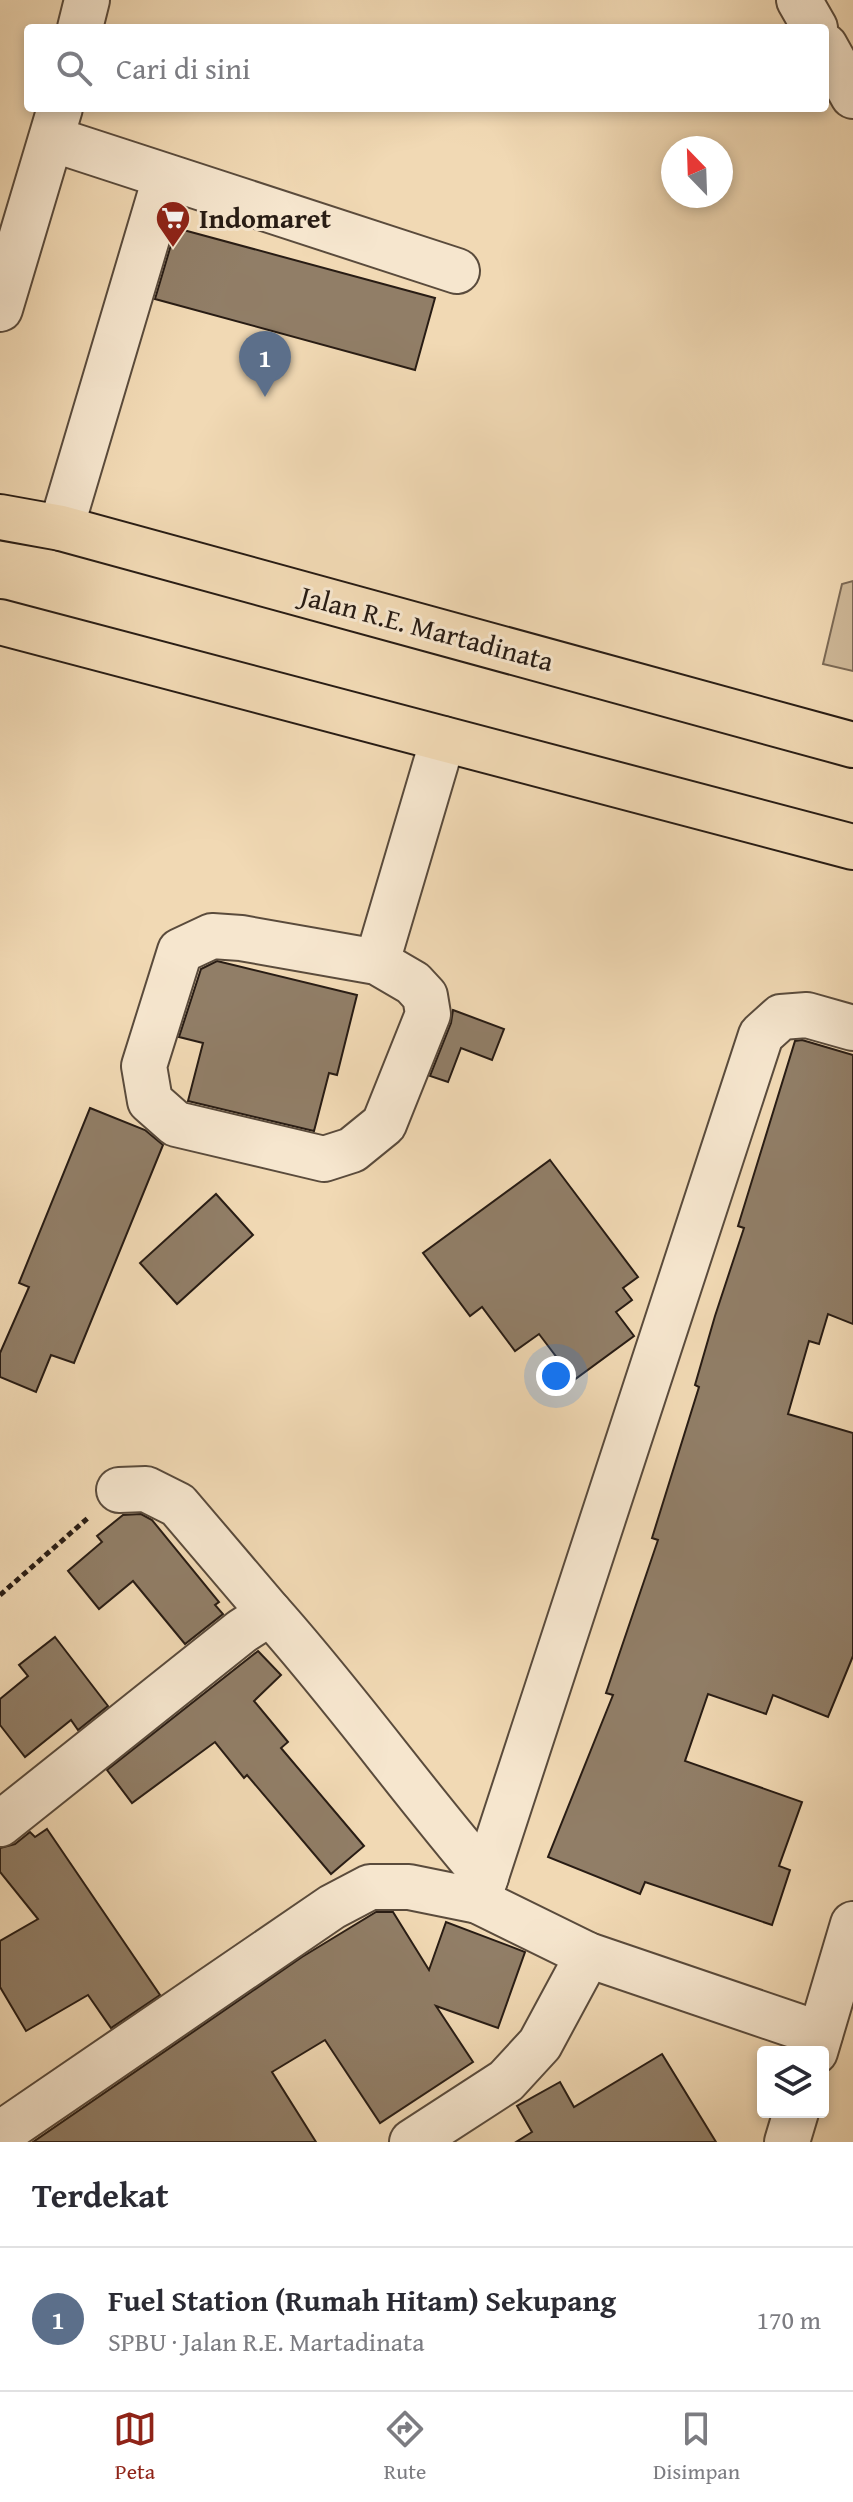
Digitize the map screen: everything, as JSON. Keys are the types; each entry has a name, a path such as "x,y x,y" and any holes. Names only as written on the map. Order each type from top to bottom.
{"highway":[{"name":"Jalan R.E. Martadinata","path":"0,517 61,528 853,745"},
{"path":"0,622 853,847"}],"street":[{"path":"81,24 87,0"},
{"path":"799,0 813,24"},
{"path":"829,53 853,96"},
{"path":"0,309 56,123 165,178 457,271"},
{"path":"61,528 165,178"},
{"path":"377,962 443,739"},
{"path":"212,936 241,938 377,962 413,983 425,996 428,1014 384,1124 352,1150 324,1159 176,1124 150,1101 144,1066 180,951 212,936"},
{"path":"482,1889 761,1035 781,1017 807,1015 853,1028"},
{"path":"119,1490 146,1489 178,1505 318,1667 437,1820 482,1889 588,1955 817,2043 853,1924"},
{"path":"0,1824 242,1631 270,1613"},
{"path":"0,2134 332,1907 370,1887 482,1889"},
{"path":"412,2142 506,2081 540,2044 588,1955"},
{"path":"787,2142 794,2118"}],"path":[{"path":"0,1595 119,1490"}],"shaded area":[{"path":"853,581 853,671 823,664 842,584"}],"building":[{"path":"176,228 435,298 415,370 155,299"},
{"path":"217,961 357,995 337,1075 329,1073 314,1131 188,1101 203,1043 179,1037 201,969"},
{"path":"453,1010 504,1029 492,1060 461,1048 448,1082 430,1076"},
{"path":"802,1040 853,1055 853,1324 828,1314 819,1344 809,1341 788,1414 853,1433 853,1656 828,1717 773,1695 766,1714 708,1694 685,1761 802,1802 779,1866 790,1870 772,1925 645,1882 640,1894 548,1857 613,1695 606,1693 658,1540 652,1538 699,1387 695,1385 715,1316 744,1228 738,1226 795,1041"},
{"path":"90,1108 145,1130 163,1145 74,1363 51,1355 36,1392 0,1377 0,1353 29,1287 19,1283"},
{"path":"550,1160 638,1277 623,1288 632,1300 616,1312 634,1336 574,1380 539,1334 515,1351 482,1307 470,1316 423,1253"},
{"path":"216,1194 253,1235 177,1304 140,1263"},
{"path":"141,1514 152,1520 219,1602 215,1605 223,1614 185,1644 133,1581 99,1609 68,1571 102,1542 97,1536 123,1515"},
{"path":"55,1637 108,1706 78,1730 71,1720 25,1757 0,1725 0,1699 28,1676 19,1665"},
{"path":"258,1651 281,1675 254,1701 288,1742 281,1748 364,1846 331,1874 215,1742 132,1803 107,1770"},
{"path":"47,1829 160,1995 111,2028 88,1995 26,2031 0,1987 0,1941 38,1919 0,1872 0,1848 15,1844 30,1832 35,1837"},
{"path":"376,1912 393,1912 429,1970 446,1922 525,1952 498,2028 436,2006 473,2062 380,2123 325,2040 272,2072 316,2142 33,2142 302,1957"},
{"path":"662,2054 716,2142 516,2142 532,2132 517,2106 560,2082 574,2107"}],"place":[{"name":"Indomaret","path":"173,249"},
{"name":"Fuel Station (Rumah Hitam) Sekupang","path":"265,397"}]}
